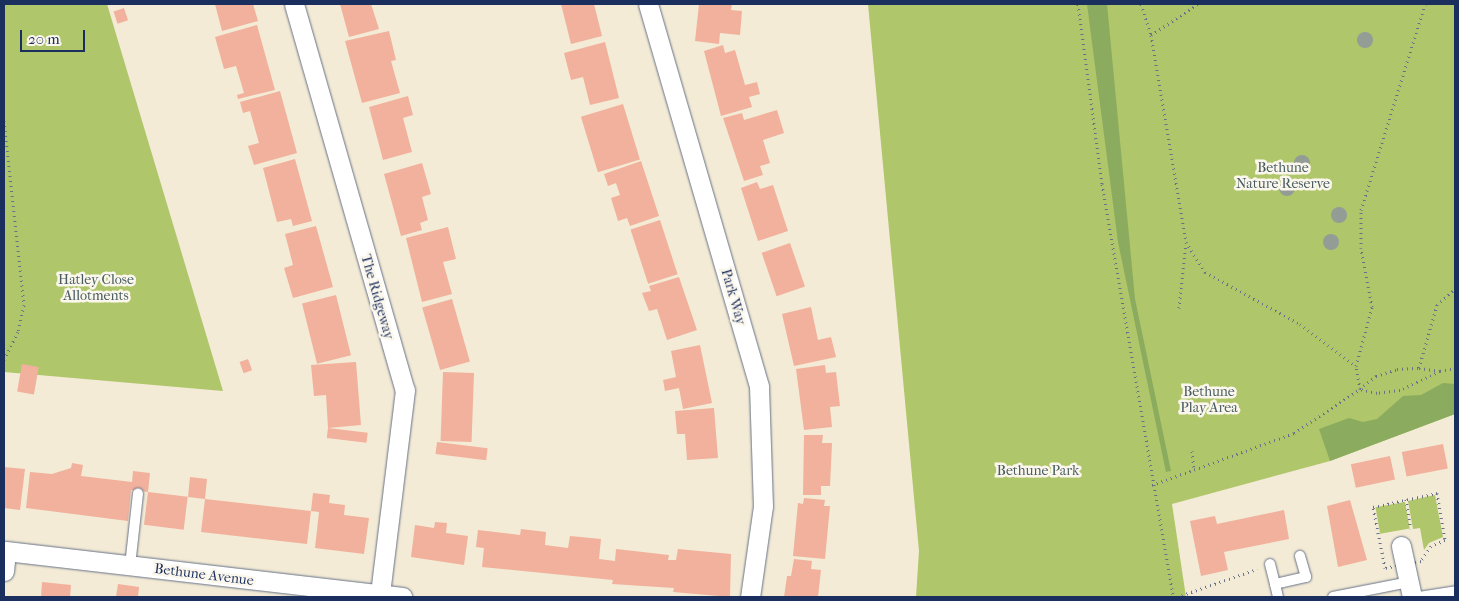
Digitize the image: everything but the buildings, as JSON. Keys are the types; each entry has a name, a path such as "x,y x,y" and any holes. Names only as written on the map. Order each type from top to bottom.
{"street":[{"name":"The Ridgeway","path":"294,4 405,390 380,596"},
{"name":"Park Way","path":"648,4 759,386 764,506 750,597"},
{"path":"1401,546 1410,589"},
{"name":"Bethune Avenue","path":"5,551 380,596 402,597"},
{"path":"4,571 5,551"}],"lane":[{"path":"130,566 138,493"},
{"path":"1275,584 1306,577 1300,556"},
{"path":"1270,564 1278,597"},
{"path":"1333,597 1410,589"},
{"path":"1419,597 1455,591"}],"path":[{"path":"1078,4 1102,184 1152,485 1173,597"},
{"path":"1141,4 1151,35 1186,242 1179,308"},
{"path":"1151,35 1198,4"},
{"path":"1360,389 1356,366 1372,307 1362,248 1361,210 1426,4"},
{"path":"4,121 24,305 18,332 4,360"},
{"path":"1186,242 1205,272 1300,324 1356,366"},
{"path":"1419,368 1437,305 1455,288"},
{"path":"1152,485 1294,433 1360,389 1376,376 1397,369 1419,368 1440,371"},
{"path":"1360,389 1377,393 1400,390 1440,371 1455,368"},
{"path":"1192,451 1194,470"},
{"path":"1401,546 1412,530 1406,500"},
{"path":"1177,597 1270,564"}],"green space":[{"name":"Hatley Close Allotments","path":"4,4 107,4 223,391 4,372"},
{"path":"868,4 1455,4 1455,414 1330,461 1172,504 1186,597 916,597 919,551"},
{"path":"1087,4 1107,4 1135,299 1171,471 1166,472 1118,242"},
{"path":"1443,383 1455,384 1455,414 1330,461 1319,429 1349,418 1363,422 1377,419 1403,396 1421,395"},
{"path":"1435,495 1443,537 1429,543 1424,550 1420,528 1413,529 1408,501"},
{"path":"1405,502 1410,529 1380,534 1375,507"}],"park label":[{"name":"Bethune Nature Reserve","path":"1283,176"},
{"name":"Bethune Play Area","path":"1209,400"},
{"name":"Bethune Park","path":"1038,471"}]}
